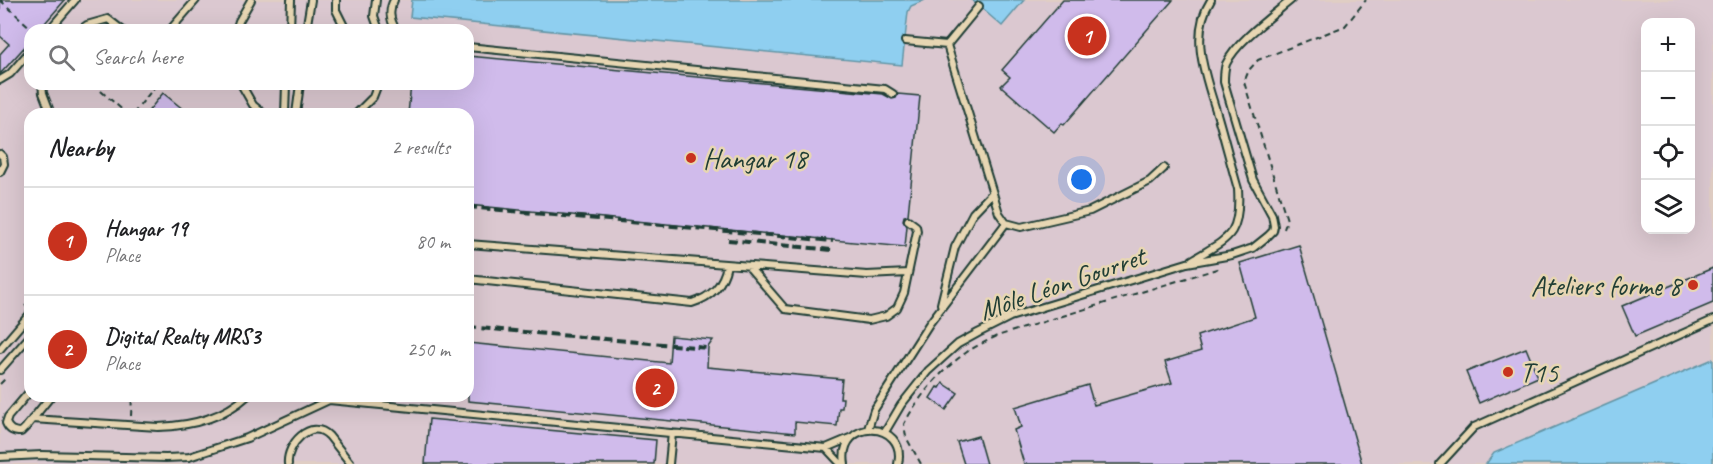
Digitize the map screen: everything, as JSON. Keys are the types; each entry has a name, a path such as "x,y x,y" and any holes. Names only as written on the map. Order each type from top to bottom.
{"lane":[{"path":"54,24 75,0"},
{"path":"175,24 196,0"},
{"path":"239,24 251,0"},
{"path":"290,24 291,0"},
{"path":"307,24 311,0"},
{"path":"336,0 336,10 342,24"},
{"path":"376,0 374,16 377,24"},
{"path":"392,24 390,20 394,0"},
{"name":"Môle Léon Gourret","path":"1187,263 1228,238 1238,218 1238,189 1202,62 1201,29 1211,0"},
{"name":"Môle Léon Gourret","path":"885,432 900,405 928,371 958,344 978,333 1010,317 1187,263 1232,255 1253,248 1273,231 1272,215 1253,180 1224,82 1224,74 1226,64 1236,49 1291,0"},
{"path":"947,45 979,6"},
{"path":"91,24 108,20 114,24"},
{"path":"905,41 947,45"},
{"path":"947,45 992,193 999,213 1006,223 1021,227 1090,211 1150,181 1164,168"},
{"path":"474,48 885,88 892,94"},
{"path":"0,80 10,74 24,58"},
{"path":"43,90 49,108"},
{"path":"244,90 257,108"},
{"path":"285,108 286,90"},
{"path":"297,108 299,90"},
{"path":"364,108 376,90"},
{"path":"0,154 4,164 0,172"},
{"path":"940,309 955,247 973,213 992,193"},
{"path":"748,266 785,309 868,320 886,316 897,308 904,293 917,231 916,226 908,220"},
{"path":"868,429 874,410 940,309 1006,223"},
{"path":"474,243 727,266 867,275 908,273"},
{"path":"474,280 692,303 704,299 717,288 725,278 727,266"},
{"path":"0,349 24,321"},
{"path":"1440,464 1474,427 1713,321"},
{"path":"0,370 24,343"},
{"path":"24,398 8,417 6,423 9,429 15,432 21,432 46,402"},
{"path":"32,419 166,427 192,423 217,415 239,402"},
{"path":"0,457 42,454 189,457 247,438 325,402"},
{"path":"350,402 826,448 859,432 876,429 885,432 896,444 899,452 898,464"},
{"path":"288,464 291,447 298,437 310,430 320,430 325,432 351,464"},
{"path":"669,464 672,433"},
{"path":"843,464 847,444 852,437"},
{"path":"826,448 843,464"}],"path":[{"path":"0,0 26,24"},
{"path":"1281,237 1287,220 1244,82 1249,70 1258,60 1345,26 1366,0"},
{"path":"100,90 120,108"},
{"path":"138,108 152,90"},
{"path":"921,464 906,437 904,424 923,395 947,368 968,351 996,336 1227,266"},
{"path":"130,425 132,402"}],"shaded area":[{"path":"0,0 412,0 410,17 902,65 908,12 911,6 925,0 972,0 1002,25 1024,0 1713,0 1713,464 0,464"}],"water":[{"path":"412,0 925,0 911,6 908,12 902,65 410,17"},
{"path":"972,0 1024,0 1002,26"},
{"path":"1713,359 1713,464 1486,464 1494,453"}],"building":[{"path":"0,0 65,0 44,24 24,24 24,48 0,74 0,54 9,44 0,36"},
{"path":"1063,0 1173,0 1064,125 1062,123 1054,132 1001,86 1010,77 1002,70"},
{"name":"Hangar 18","path":"474,57 883,94 892,99 898,94 920,96 908,215 904,216 903,220 907,226 905,247 474,206 474,108 409,108 410,90 474,90"},
{"path":"163,93 182,108 151,108"},
{"path":"1299,245 1362,464 1024,464 1014,430 1021,427 1015,407 1088,385 1094,405 1172,383 1165,362 1201,351 1197,336 1255,317 1240,263"},
{"name":"Ateliers forme 8","path":"1713,268 1713,303 1635,336 1622,306"},
{"path":"671,336 713,340 708,347 707,367 842,379 840,398 843,398 842,408 839,408 837,426 795,422 795,433 474,402 474,344 669,363"},
{"name":"T15","path":"1526,348 1538,377 1479,403 1466,372"},
{"path":"943,383 958,393 946,410 930,398 937,387 940,388"},
{"path":"429,419 656,440 654,464 425,464"},
{"path":"978,436 986,464 964,464 957,442"}],"railway":[{"path":"474,208 833,241"},
{"path":"728,240 832,250"},
{"path":"474,328 707,348"}],"place":[{"name":"Hangar 19","path":"1087,36"},
{"name":"Hangar 18","path":"691,158"},
{"name":"Ateliers forme 8","path":"1693,285"},
{"name":"T15","path":"1508,372"},
{"name":"Digital Realty MRS3","path":"655,388"}]}
